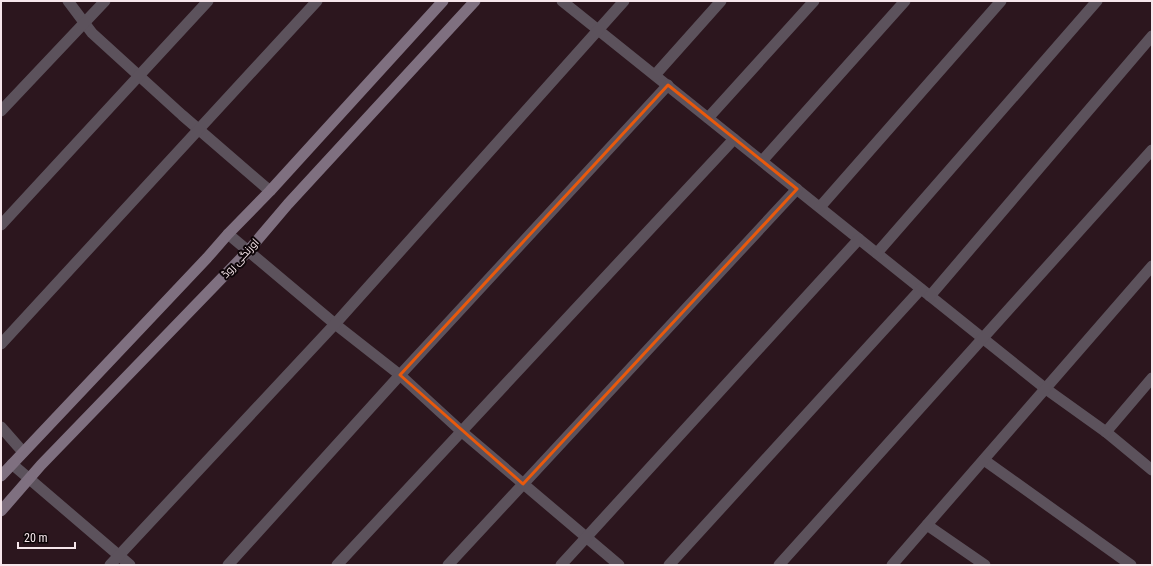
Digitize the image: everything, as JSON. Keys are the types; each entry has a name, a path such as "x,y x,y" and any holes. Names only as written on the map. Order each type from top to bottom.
{"main road":[{"path":"1,476 270,191 443,1"},
{"name":"اورنگی روڈ","path":"1,511 41,465 249,250 288,204 475,1"}],"street":[{"path":"68,1 92,33 182,115 270,191"},
{"path":"1,111 105,1"},
{"path":"1,225 208,1"},
{"path":"1,344 317,1"},
{"path":"562,1 1046,389 1106,432 1152,470"},
{"path":"110,565 335,324 624,1"},
{"path":"655,75 721,1"},
{"path":"708,118 814,1"},
{"path":"762,161 905,1"},
{"path":"820,207 1001,1"},
{"path":"876,253 1097,1"},
{"path":"670,565 926,293 1152,36"},
{"path":"228,565 400,375 668,85"},
{"path":"337,565 734,139"},
{"path":"779,565 1152,150"},
{"path":"448,565 797,189"},
{"path":"228,234 249,250 335,324 400,375 522,484 619,565"},
{"path":"561,565 859,239"},
{"path":"892,565 1152,266"},
{"path":"1106,432 1152,378"},
{"path":"1,427 23,452"},
{"path":"984,460 1131,565"},
{"path":"12,464 130,565"},
{"path":"927,525 985,565"}],"highlighted area":[{"path":"668,85 797,189 523,484 400,375"}]}
